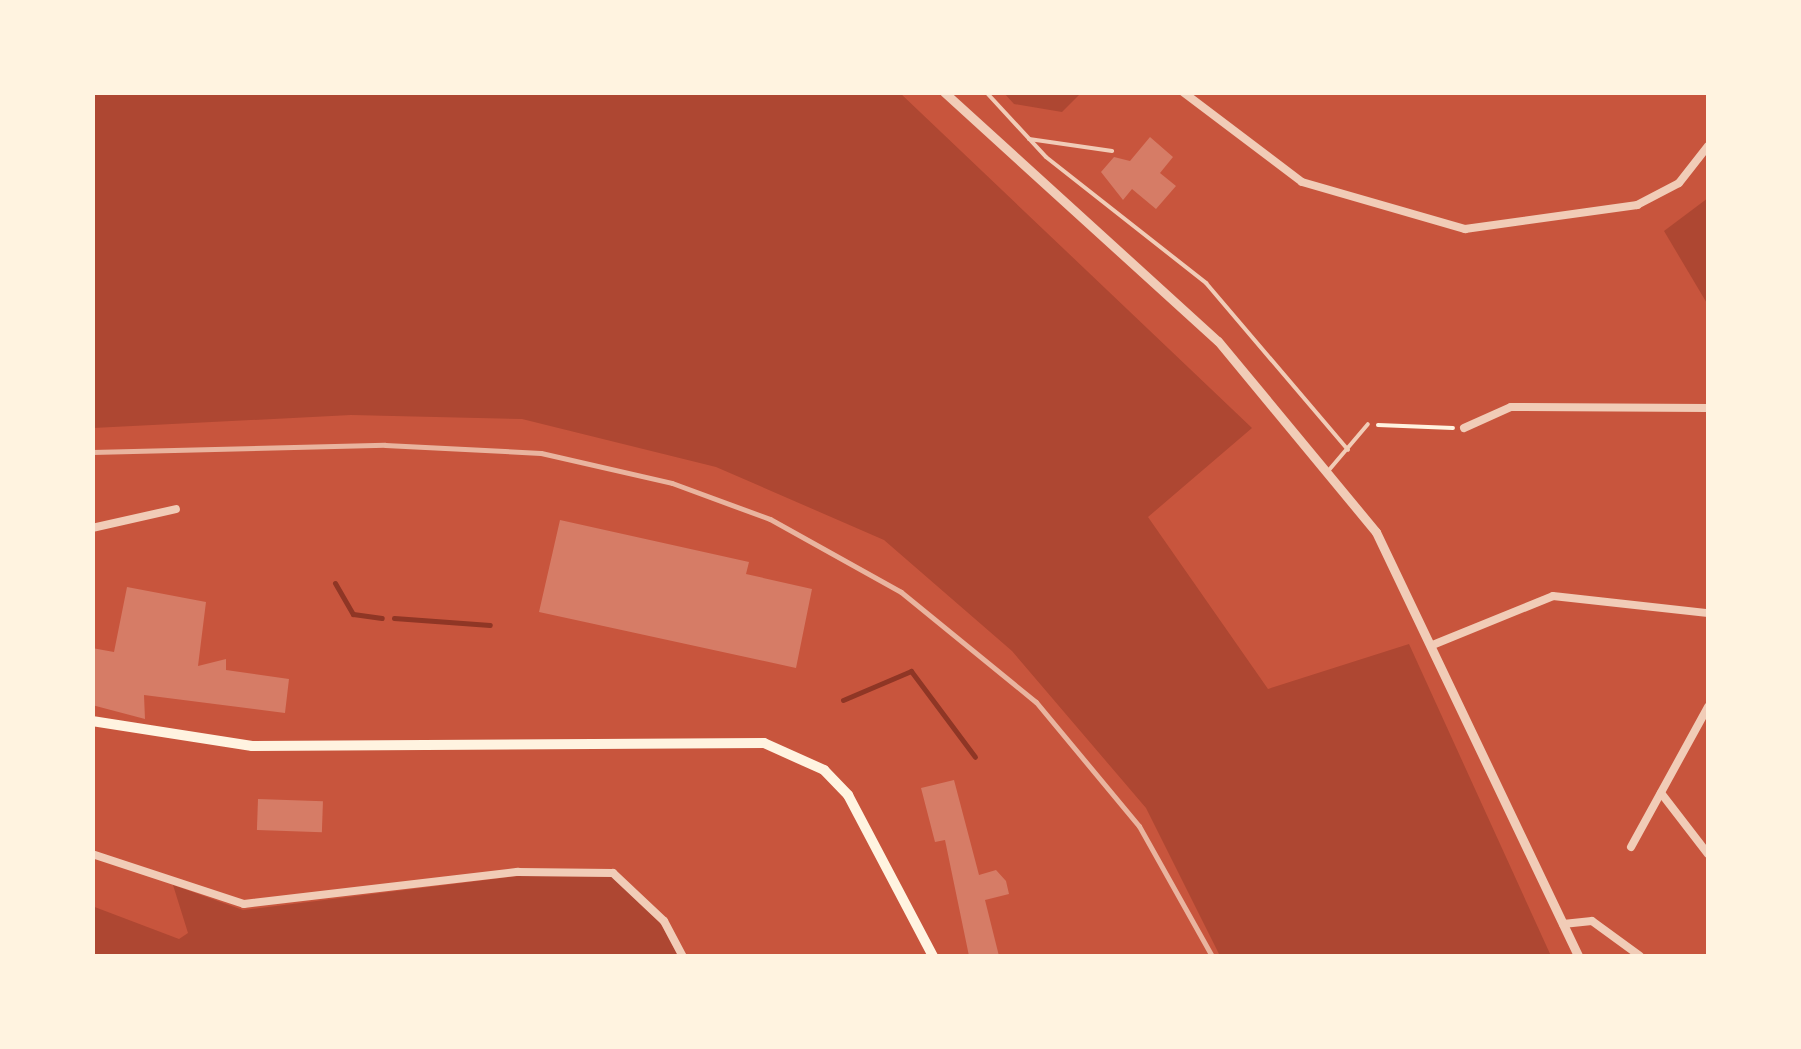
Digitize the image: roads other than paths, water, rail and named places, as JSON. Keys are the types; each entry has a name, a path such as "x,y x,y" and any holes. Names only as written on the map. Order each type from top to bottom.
{"main road":[{"path":"92,721 252,746 764,742 824,770 848,795 933,956"}],"street":[{"path":"944,92 1218,341 1329,470 1376,532 1435,644 1578,956"},
{"path":"1184,92 1302,182 1465,229 1637,205 1679,183 1708,146"},
{"path":"1464,428 1511,407 1708,408"},
{"path":"92,528 176,509"},
{"path":"1435,644 1553,596 1708,612"},
{"path":"1630,847 1708,707"},
{"path":"1661,793 1708,854"},
{"path":"92,854 244,904 518,872 613,874 664,922 683,956"},
{"path":"1564,924 1592,921 1640,956"}],"lane":[{"path":"986,92 1029,138 1206,283 1348,450"},
{"path":"1029,138 1102,142 1112,151"},
{"path":"1329,470 1368,424"}],"waterway":[{"path":"335,583 353,614 382,618"},
{"path":"394,618 490,625"},
{"path":"843,700 911,671 975,757"}],"railway":[{"path":"92,452 385,445 541,453 672,483 770,519 901,592 1036,702 1139,826 1212,956"}]}
